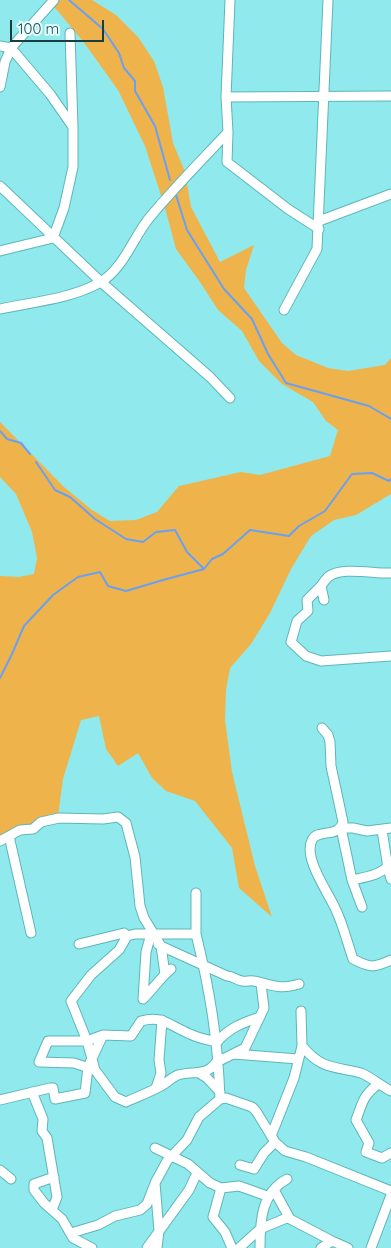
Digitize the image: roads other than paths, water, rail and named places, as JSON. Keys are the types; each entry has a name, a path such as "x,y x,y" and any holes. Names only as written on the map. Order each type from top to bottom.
{"street":[{"path":"0,87 5,62 11,48 54,0"},
{"path":"230,0 226,97 227,162 288,209 319,225"},
{"path":"284,310 317,248 328,0"},
{"path":"53,238 64,208 73,167 70,33"},
{"path":"0,46 11,48 50,94 73,127"},
{"path":"226,97 391,96"},
{"path":"0,309 80,292 101,282 111,274 132,247 149,218 228,132"},
{"path":"0,186 101,282 210,376 230,398"},
{"path":"319,225 391,194"},
{"path":"0,251 53,238"},
{"path":"391,573 376,574 346,570 330,576 307,600 308,610 297,621 291,642 306,656 321,661 391,656"},
{"path":"320,586 324,600"},
{"path":"322,728 328,735 330,742 331,766 343,822 341,828 352,880 362,907"},
{"path":"0,840 20,830 33,829 41,822 59,818 103,819 118,817 126,823 135,857 140,906 152,936 161,946 241,981 253,981 278,987 289,987 299,984"},
{"path":"391,879 386,829 367,831 341,828 312,839 310,846 312,860 324,889 335,907 353,959 371,967 379,966 391,960"},
{"path":"9,836 31,933"},
{"path":"352,880 377,874 389,866"},
{"path":"70,1233 98,1225 115,1216 140,1210 147,1204 167,1161 187,1140 199,1117 220,1095 219,1059 212,1004 196,934 196,893"},
{"path":"79,944 124,933 152,936 196,934"},
{"path":"131,935 119,950 91,975 71,1001 87,1041 92,1065 115,1097 126,1102 178,1075 208,1070 219,1059 245,1048 264,1008 261,984"},
{"path":"152,936 146,952 144,999 168,972 161,946"},
{"path":"240,1165 254,1169 273,1139 294,1078 302,1046 301,1010"},
{"path":"217,1042 236,1025 260,1017"},
{"path":"92,1065 39,1062 48,1041 87,1041 103,1036 130,1036 141,1021 150,1018 162,1020 192,1035 217,1042"},
{"path":"156,1088 161,1073 159,1060 162,1020"},
{"path":"0,1100 52,1088 55,1099 85,1094 92,1065 103,1036"},
{"path":"302,1046 309,1054 323,1063 334,1068 362,1074 391,1091"},
{"path":"233,1054 298,1060"},
{"path":"199,1073 207,1078 220,1095 252,1107 273,1139 289,1153 306,1157 391,1191"},
{"path":"378,1084 363,1099 356,1120 369,1143 366,1152 382,1158 391,1153"},
{"path":"32,1092 44,1119 42,1131 47,1138 54,1177 57,1197 52,1210"},
{"path":"155,1148 188,1164 210,1183 221,1188 239,1186 271,1193 290,1220 348,1248"},
{"path":"147,1248 189,1190 197,1172"},
{"path":"54,1177 34,1184 34,1190 62,1220 73,1238 92,1248"},
{"path":"260,1248 262,1213 271,1193 287,1180"},
{"path":"156,1183 159,1231 157,1248"},
{"path":"221,1188 213,1217 225,1232 232,1248"},
{"path":"371,1248 391,1195"},
{"path":"239,1248 260,1229 289,1217"},
{"path":"321,1248 332,1241"}],"waterway":[{"path":"69,0 103,29 119,53 124,68 135,81 135,91 155,126 170,180"},
{"path":"176,195 187,230 224,289 252,319 268,354 286,383 369,406 391,419"},
{"path":"0,431 7,439 21,443 30,454"},
{"path":"36,462 55,490 70,497 95,519 126,539 143,542 156,532 175,530 187,552 204,569"},
{"path":"0,678 24,626 53,595 78,577 100,572 108,586 126,591 204,569 212,559 223,554 250,530 289,536 299,526 325,511 352,474 372,473 389,481 391,479"}]}
